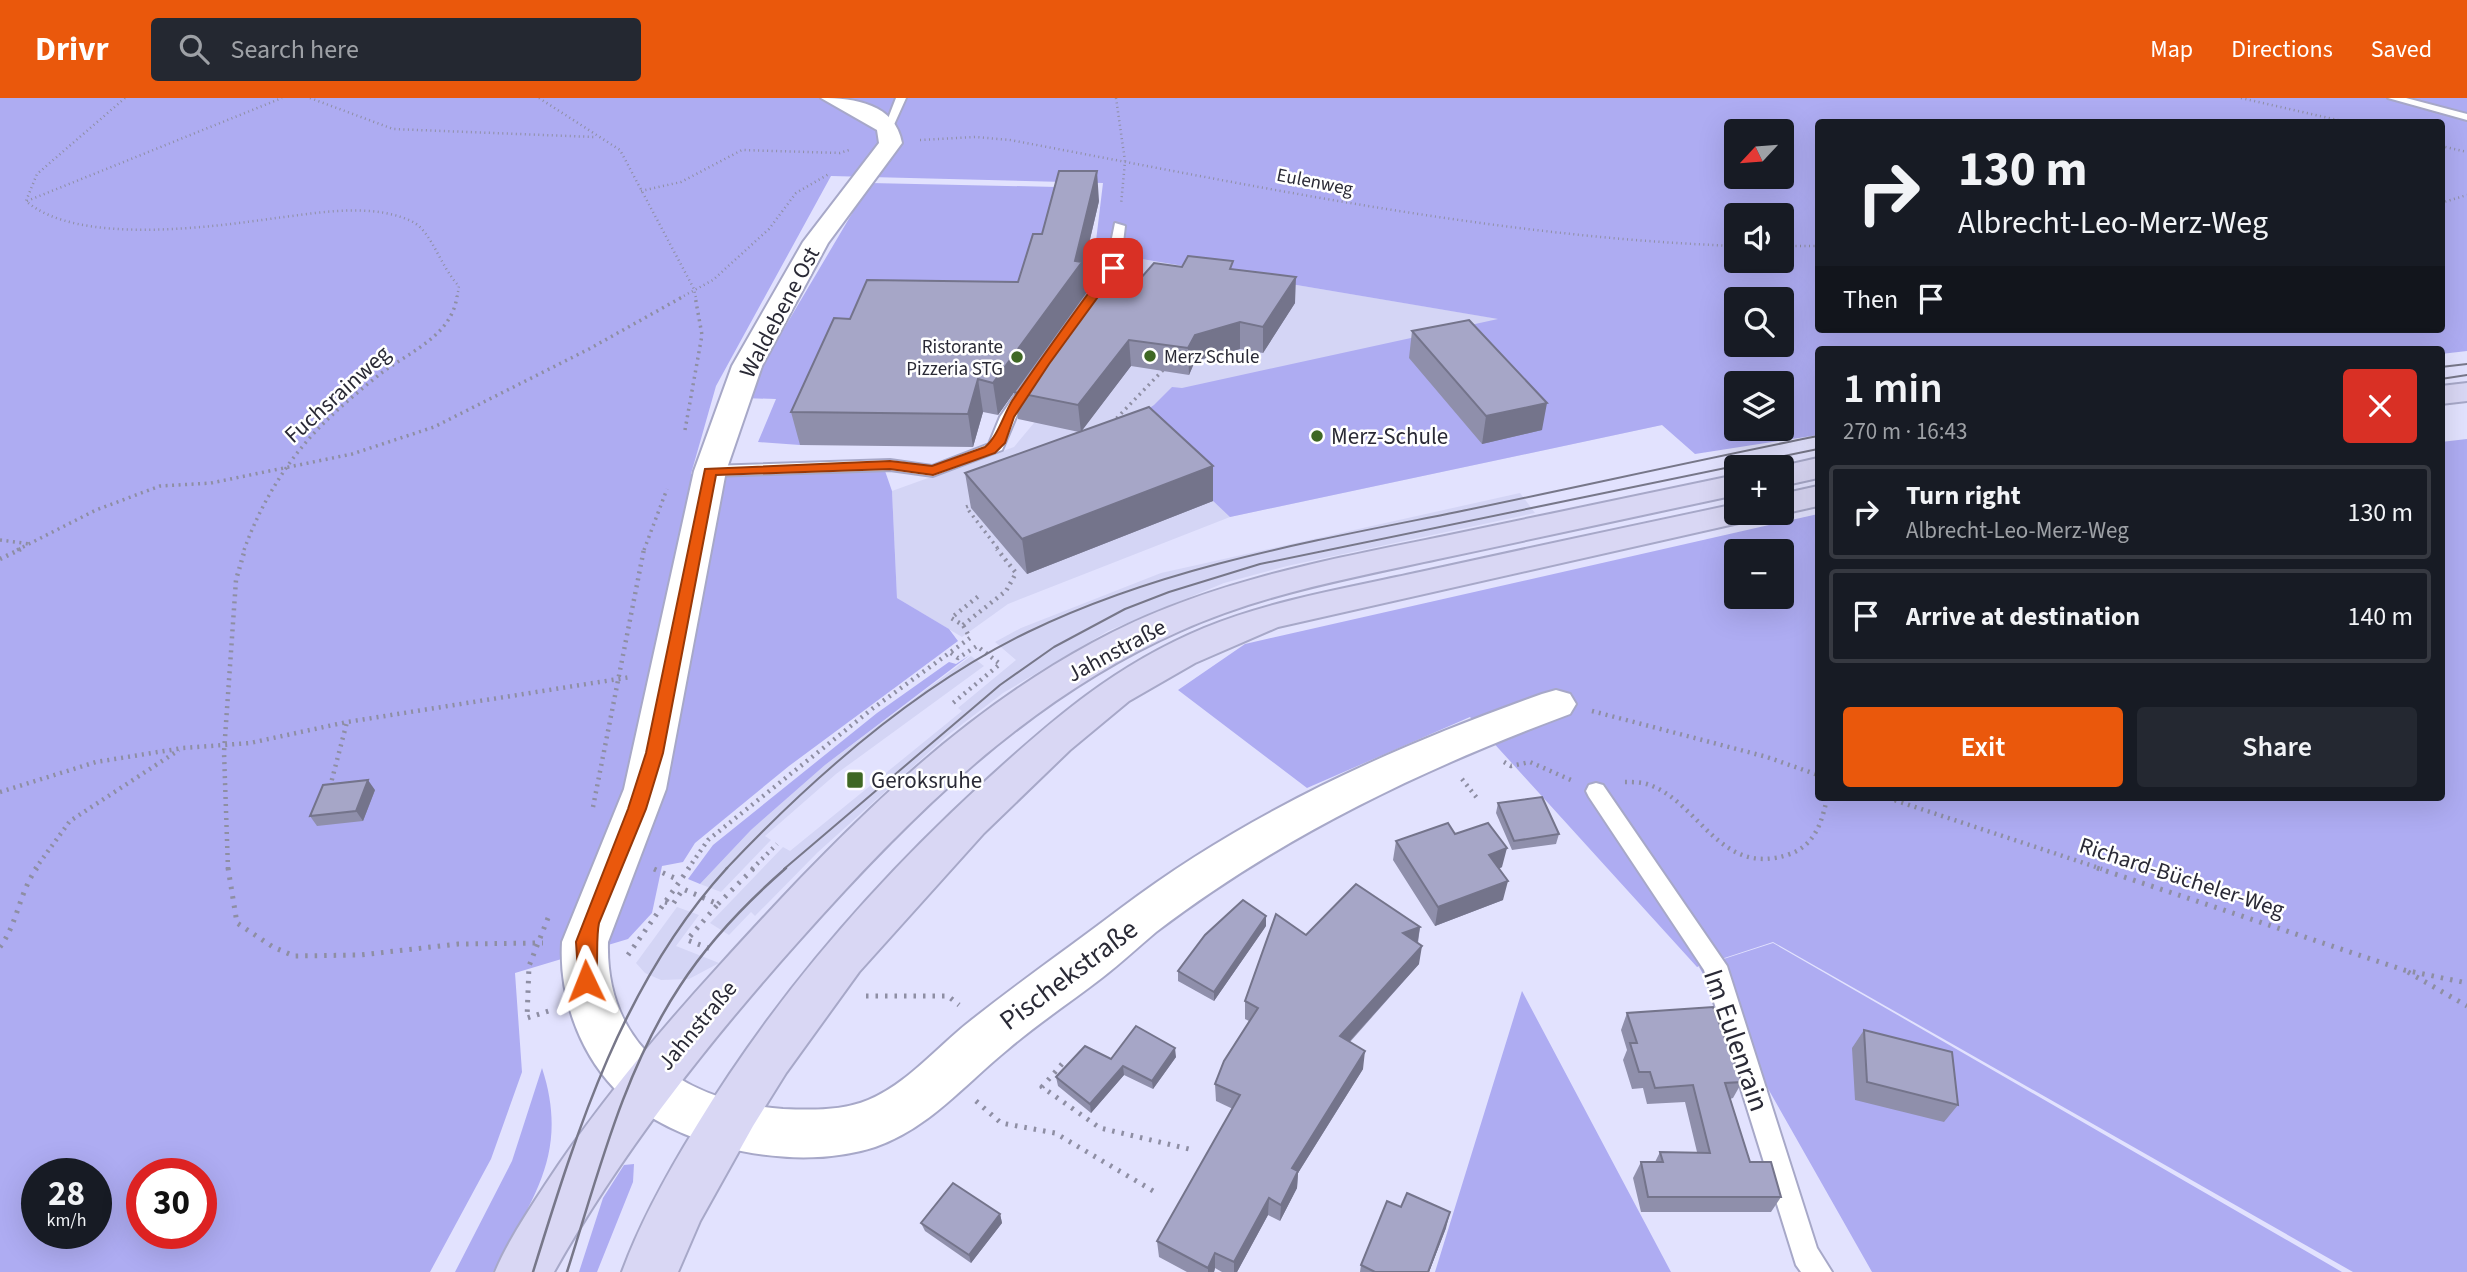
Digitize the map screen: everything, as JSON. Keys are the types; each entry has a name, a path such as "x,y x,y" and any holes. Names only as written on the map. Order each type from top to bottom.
{"main road":[{"path":"2445,395 2467,392"},
{"path":"2445,418 2467,416"},
{"path":"1794,473 1815,469"},
{"name":"Jahnstraße","path":"648,1084 709,1009 786,922 912,794 993,726 1073,670 1165,622 1219,601 1296,580 1724,488"},
{"path":"1794,501 1815,497"},
{"name":"Jahnstraße","path":"724,1124 774,1047 821,982 909,881 1065,731 1131,681 1230,631 1311,606 1724,516"},
{"path":"523,1272 546,1231 648,1084"},
{"path":"650,1272 685,1196 724,1124"}],"street":[{"path":"832,98 864,111 885,143"},
{"name":"Waldebene Ost","path":"724,1124 682,1107 648,1084 611,1048 589,993 584,960 585,942 645,789 710,471 747,366 816,242 885,143"},
{"name":"Pischekstraße","path":"724,1124 807,1134 834,1133 874,1123 903,1106 992,1033 1079,969 1140,919 1244,847 1318,804 1428,752 1556,704"}],"lane":[{"path":"885,143 901,98"},
{"path":"2393,98 2467,117"},
{"path":"1082,310 1113,268 1119,226"},
{"path":"710,471 890,465 933,471 996,447 1008,417 1037,374"},
{"name":"Im Eulenrain","path":"1596,791 1715,966 1806,1255 1818,1272"}],"path":[{"path":"26,201 37,174 125,98"},
{"path":"26,201 282,98"},
{"path":"310,98 393,129 597,137"},
{"path":"540,98 620,150 694,289 702,335 699,365 685,433"},
{"path":"1116,98 1125,160 1119,226"},
{"path":"2241,98 2333,119"},
{"name":"Eulenweg","path":"885,143 976,137 1125,160 1472,222 1637,241 1724,245"},
{"path":"641,191 681,182 742,150 840,153 870,142 885,143"},
{"path":"0,559 96,510 160,486 211,483 352,454 434,427 589,349 713,280 769,229 796,192 885,143"},
{"path":"2445,147 2467,152"},
{"path":"2445,202 2467,195"},
{"name":"Fuchsrainweg","path":"26,201 47,216 88,223 131,226 239,222 325,212 394,216 422,228 439,254 444,269 459,286 453,313 440,330 370,382 332,416 285,466 249,536 238,570 222,746 232,900 237,923 249,934 294,956 322,957 457,944 585,942"},
{"path":"1794,246 1815,246"},
{"path":"1104,431 1163,374 1168,365"},
{"path":"591,818 641,557 669,484"},
{"path":"963,625 1006,591 1016,573 966,507 978,502"},
{"path":"0,540 31,544"},
{"path":"665,902 693,857 708,839 862,717 970,638 963,625 951,618 980,595"},
{"path":"951,653 958,657 977,646 1000,664 953,703"},
{"path":"0,792 96,762 183,748 222,746 347,722 616,679"},
{"path":"1556,704 1753,754 1815,774"},
{"path":"330,788 347,722"},
{"path":"0,947 9,935 27,881 70,821 183,748"},
{"path":"1511,766 1530,762 1557,774"},
{"path":"1596,791 1628,781 1646,780 1667,793 1705,833 1728,848 1749,857 1772,859 1813,842 1820,829 1826,801"},
{"name":"Richard-Bücheler-Weg","path":"1897,801 2404,970 2467,983"},
{"path":"718,904 777,844"},
{"path":"527,1018 526,967 533,944 553,910"},
{"path":"2404,970 2467,1006"},
{"path":"821,982 852,995 948,996 992,1033"},
{"path":"1062,1064 1042,1087 1100,1128 1189,1149"},
{"path":"1001,1123 1055,1133 1155,1192"}],"shaded area":[{"path":"0,98 2467,98 2467,351 2445,354 2445,346 1815,346 1815,435 1794,439 1794,371 1724,371 1724,441 1779,441 1695,454 1662,425 1230,517 1151,442 1113,433 1154,405 1172,387 1182,388 1498,319 1130,257 1096,241 1103,183 831,176 716,386 691,474 884,468 892,491 897,598 949,629 958,641 789,766 695,843 683,862 662,866 652,913 628,939 515,973 522,1072 491,1159 430,1272 0,1272"},
{"path":"870,183 1057,187 1022,313 841,350 800,445 758,442 776,399 743,398"},
{"name":"Merz-Schule","path":"1130,257 1547,327 1662,425 1230,517 1008,604 962,637 897,598 892,491 1014,447 1044,411 1113,268"},
{"path":"2467,439 2467,1272 2353,1272 1773,942 1697,967 1470,717 1307,788 1178,690 1245,644 1770,525 1794,525 1794,519 1815,515 1815,801 2445,801 2445,442"},
{"path":"1520,493 1535,513 1287,566 1224,583 1108,631 1003,693 948,735 817,853 755,916 751,912 729,935 710,923 783,847 790,851 962,711 958,708 1016,660 995,642 1021,628 1161,573"},
{"path":"970,655 825,765 751,830 700,884 688,879 713,845 877,713 949,662 956,664"},
{"path":"971,656 984,666 836,774 765,836 771,840 721,892 700,884 751,830 825,765"},
{"path":"677,907 699,915 676,946 719,963 689,979 661,980 645,973 636,963"},
{"path":"1773,943 2342,1272 1872,1272 1699,967"},
{"path":"1522,991 1671,1272 1435,1272"},
{"path":"542,1068 550,1098 552,1126 543,1175 493,1272 455,1272 512,1161"},
{"path":"634,1164 633,1182 597,1272 579,1272 603,1198 624,1165"}],"building":[{"path":"1059,171 1097,171 1075,261 1082,262 993,383 978,379 968,414 791,412 834,318 850,319 867,280 1018,282 1033,234 1042,234"},
{"path":"1188,256 1233,261 1230,269 1296,277 1263,327 1240,322 1195,335 1188,348 1129,340 1078,405 1014,392 1101,271 1141,278 1154,263 1182,267"},
{"path":"1469,320 1547,403 1486,416 1412,331"},
{"path":"1149,407 1213,466 1022,539 965,473"},
{"path":"368,780 356,811 310,816 323,785"},
{"path":"1542,797 1559,834 1514,841 1498,803"},
{"path":"1448,823 1455,834 1488,823 1507,848 1489,855 1508,881 1438,907 1396,841"},
{"path":"1356,884 1420,927 1403,933 1422,946 1340,1036 1365,1051 1292,1168 1298,1171 1281,1205 1269,1198 1234,1262 1215,1253 1208,1268 1157,1241 1240,1095 1215,1084 1224,1061 1258,1008 1245,1001 1276,914 1306,935"},
{"path":"1243,900 1266,916 1214,992 1178,971 1205,935"},
{"path":"1713,1007 1742,1082 1725,1083 1750,1162 1771,1162 1781,1197 1648,1197 1641,1162 1663,1162 1660,1152 1710,1153 1693,1085 1655,1088 1650,1072 1639,1072 1630,1043 1637,1043 1627,1013"},
{"path":"1136,1026 1175,1048 1152,1081 1123,1066 1090,1104 1056,1077 1085,1046 1111,1059"},
{"path":"1864,1030 1952,1052 1958,1105 1867,1082"},
{"path":"953,1183 1000,1214 969,1255 921,1223"},
{"path":"1407,1193 1450,1212 1428,1272 1375,1272 1361,1265 1387,1201 1401,1207"}],"tram line":[{"path":"2445,367 2467,364"},
{"path":"2445,378 2467,375"},
{"path":"726,869 794,801 905,707 986,654 1079,609 1131,590 1239,558 1815,437"},
{"path":"784,869 1000,685 1054,647 1125,609 1169,592 1260,564 1815,450"},
{"path":"533,1272 587,1111 632,1008 659,959 691,912 727,868"},
{"path":"567,1272 627,1089 660,1019 691,969 716,938 786,868"}],"place":[{"name":"Merz Schule","path":"1150,356"},
{"name":"Ristorante Pizzeria STG","path":"1017,357"},
{"name":"Merz-Schule","path":"1317,436"},
{"name":"Geroksruhe","path":"855,780"}],"route":[{"path":"586,981 585,942 590,923 645,789 654,753 710,471 890,465 933,471 996,447 1008,417 1113,268"}]}
